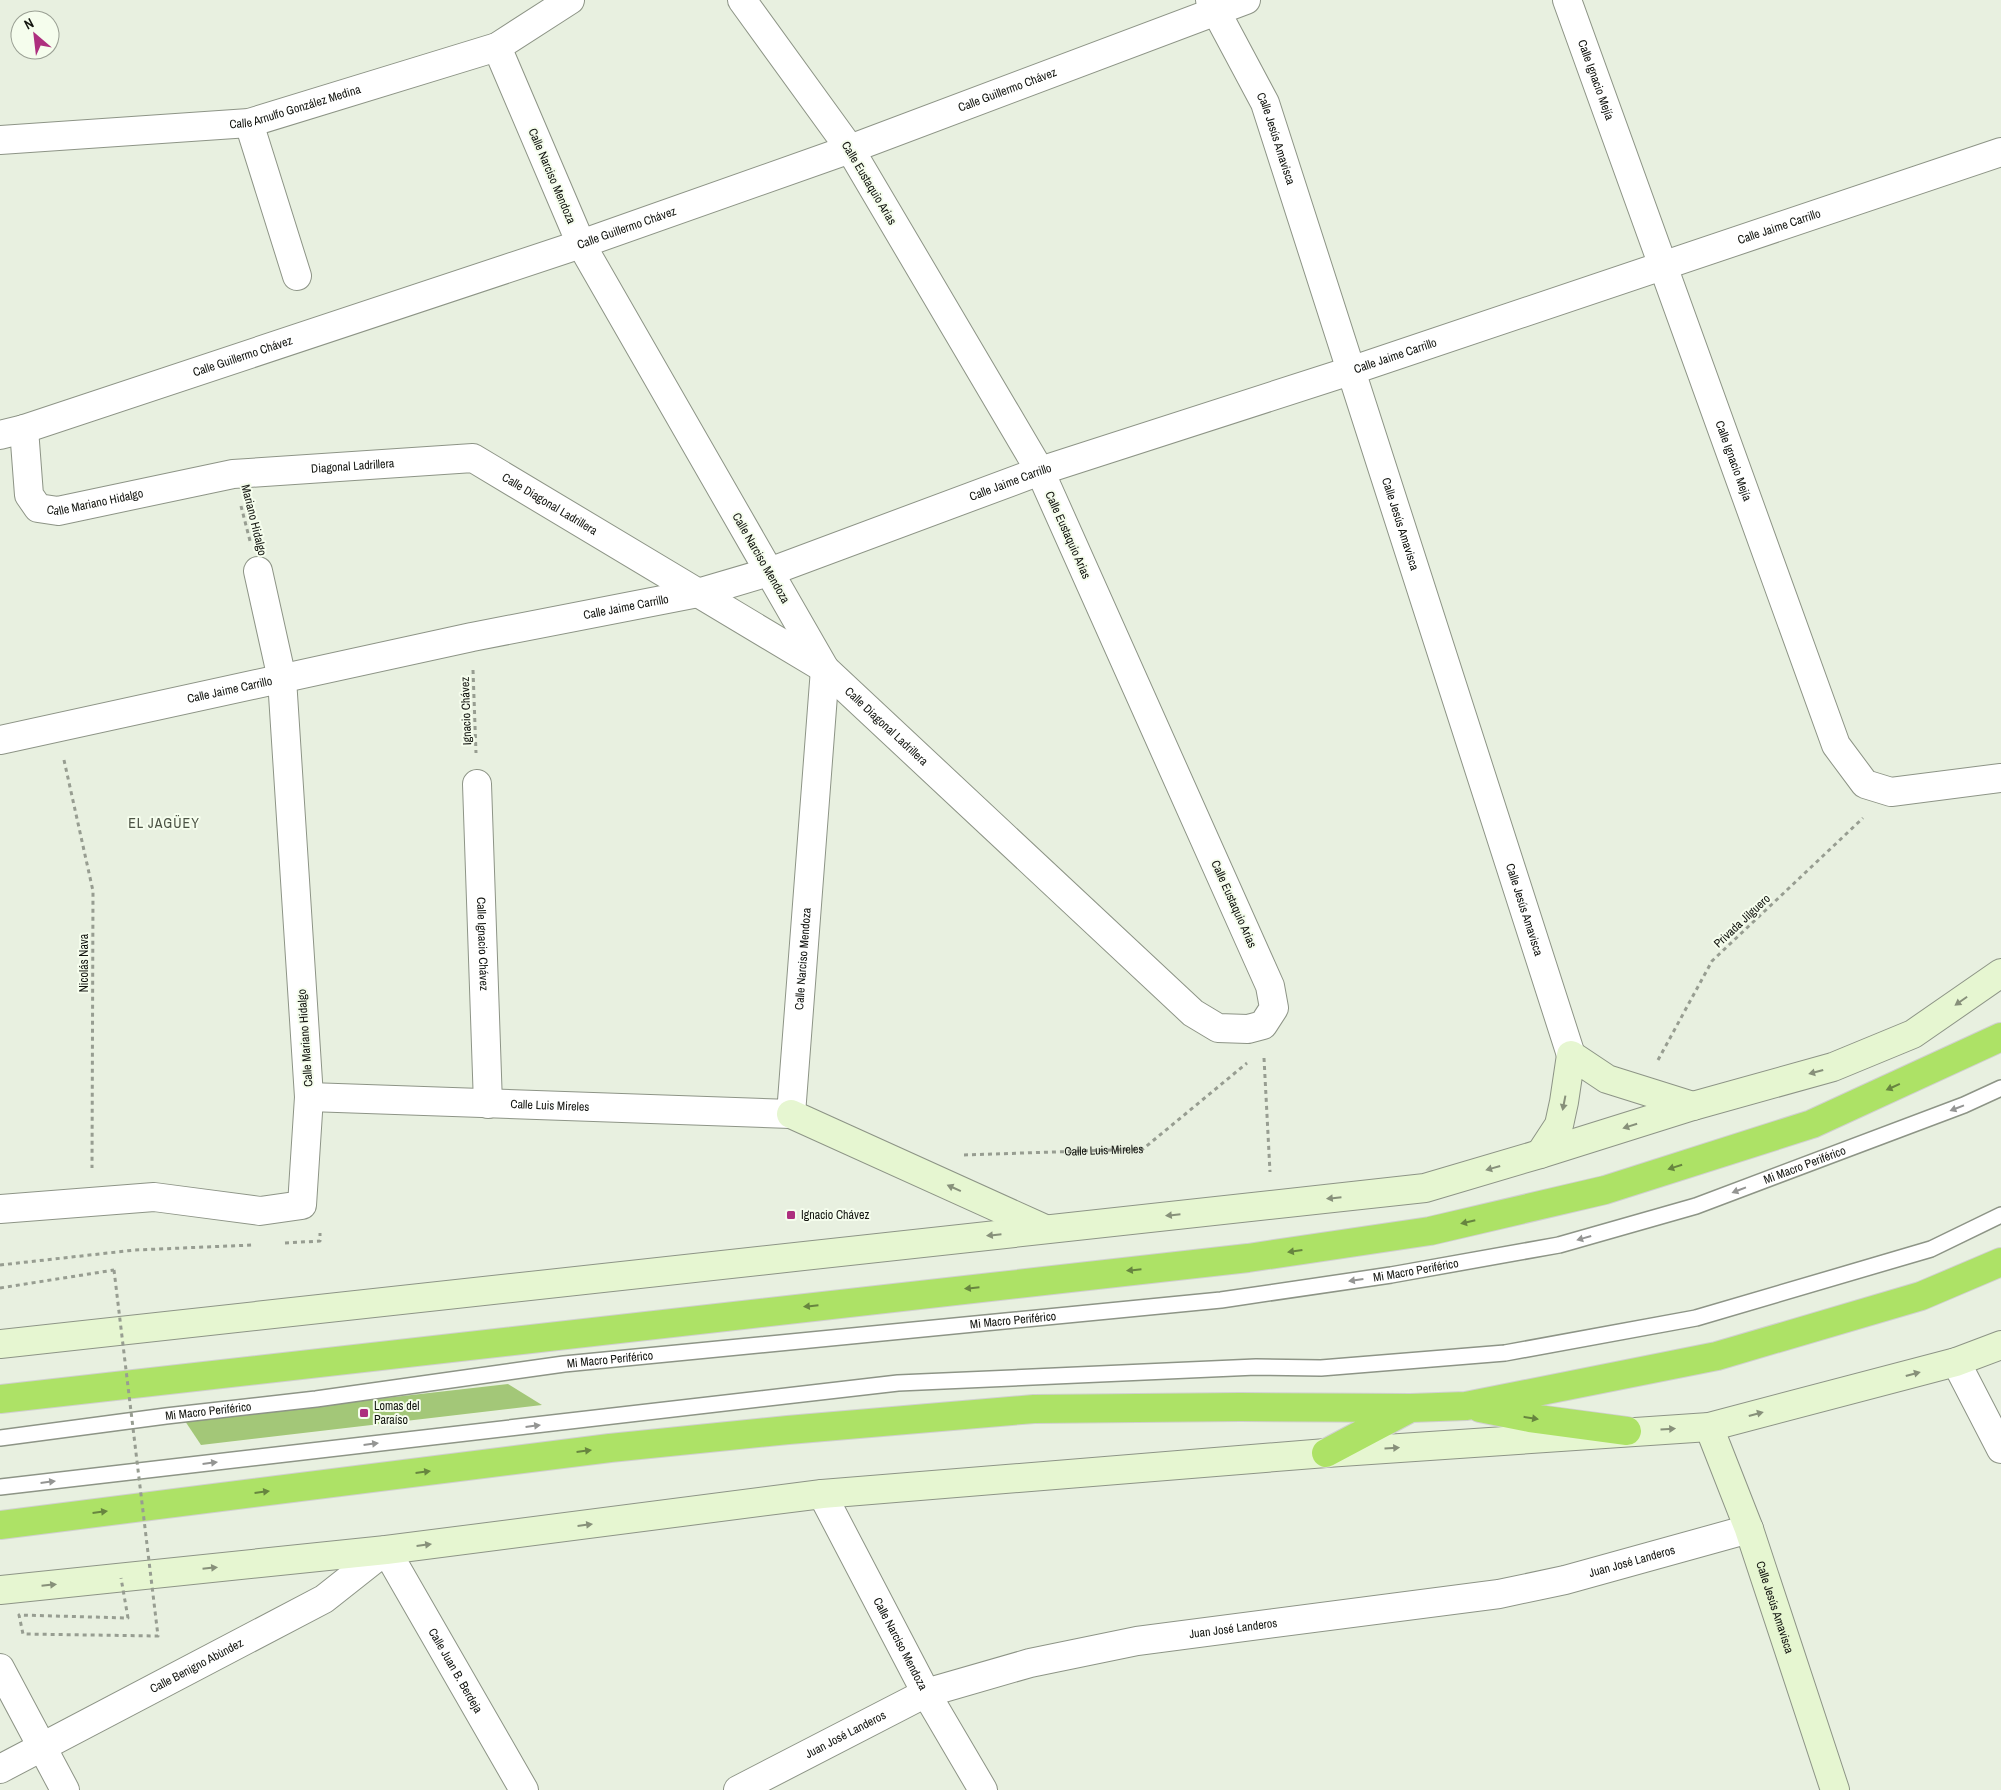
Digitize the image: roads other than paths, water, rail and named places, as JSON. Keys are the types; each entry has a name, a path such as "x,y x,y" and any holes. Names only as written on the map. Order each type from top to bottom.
{"highway":[{"path":"0,1399 1248,1258 1430,1231 1605,1190 1812,1124 2001,1037"},
{"path":"0,1525 600,1449 808,1428 1034,1409 1410,1408 1466,1406 1717,1356 1921,1296 2001,1262"},
{"path":"1466,1406 1530,1418 1627,1431"},
{"path":"1326,1453 1410,1408"}],"street":[{"name":"Calle Arnulfo González Medina","path":"0,140 249,123 497,47 570,0"},
{"name":"Calle Eustaquio Arias","path":"742,0 850,149 1040,471 1270,986 1274,1008 1262,1025"},
{"name":"Calle Guillermo Chávez","path":"12,432 581,244 850,149 1213,5 1246,0"},
{"name":"Calle Ignacio Mejía","path":"1567,0 1836,745 1865,784 1891,792 2001,778"},
{"name":"Calle Jesús Amavisca","path":"1213,5 1265,103 1571,1055"},
{"name":"Calle Narciso Mendoza","path":"497,47 581,244 826,669 791,1114"},
{"path":"249,123 297,276"},
{"name":"Calle Jaime Carrillo","path":"0,740 472,637 698,593 769,572 1040,471 1350,371 2001,152"},
{"name":"Calle Mariano Hidalgo","path":"12,432 30,496 38,508 58,511 233,474"},
{"name":"Diagonal Ladrillera","path":"233,474 473,458"},
{"name":"Calle Diagonal Ladrillera","path":"473,458 826,669 1193,1013 1218,1028 1248,1029 1262,1025"},
{"name":"Calle Mariano Hidalgo","path":"0,1209 154,1197 260,1211 302,1206 309,1097 282,679 258,571"},
{"name":"Calle Ignacio Chávez","path":"477,784 488,1104"},
{"path":"0,1344 1425,1188 1693,1106 1833,1067 1913,1034 2001,973"},
{"path":"1540,1154 1558,1125 1564,1102 1571,1055 1608,1079 1693,1106"},
{"name":"Calle Luis Mireles","path":"309,1097 791,1114"},
{"path":"791,1114 1046,1229"},
{"path":"0,1590 386,1550 822,1494 1326,1453 1627,1431 1709,1427 1956,1362 2001,1345"},
{"path":"1956,1362 2001,1449"},
{"name":"Calle Jesús Amavisca","path":"1709,1427 1750,1529 1835,1790"},
{"name":"Calle Narciso Mendoza","path":"822,1494 926,1693 983,1790"},
{"name":"Juan José Landeros","path":"738,1790 926,1693 1030,1662 1137,1640 1498,1594 1565,1580 1750,1529"},
{"name":"Calle Benigno Abùndez","path":"0,1769 324,1599 386,1550"},
{"name":"Calle Juan B. Berdeja","path":"386,1550 524,1790"},
{"path":"0,1668 65,1790"}],"lane":[{"name":"Mi Macro Periférico","path":"0,1438 166,1416 316,1399 564,1364 1221,1300 1400,1273 1559,1245 1696,1206 1964,1106 2001,1088"},
{"path":"0,1487 898,1383 1256,1367 1321,1368 1504,1352 1696,1318 1931,1249 2001,1215"}],"place":[{"name":"Ignacio Chávez","path":"791,1215"},
{"name":"Lomas del Paraíso","path":"364,1413"}],"district":[{"name":"EL JAGÜEY","path":"164,823"}]}
